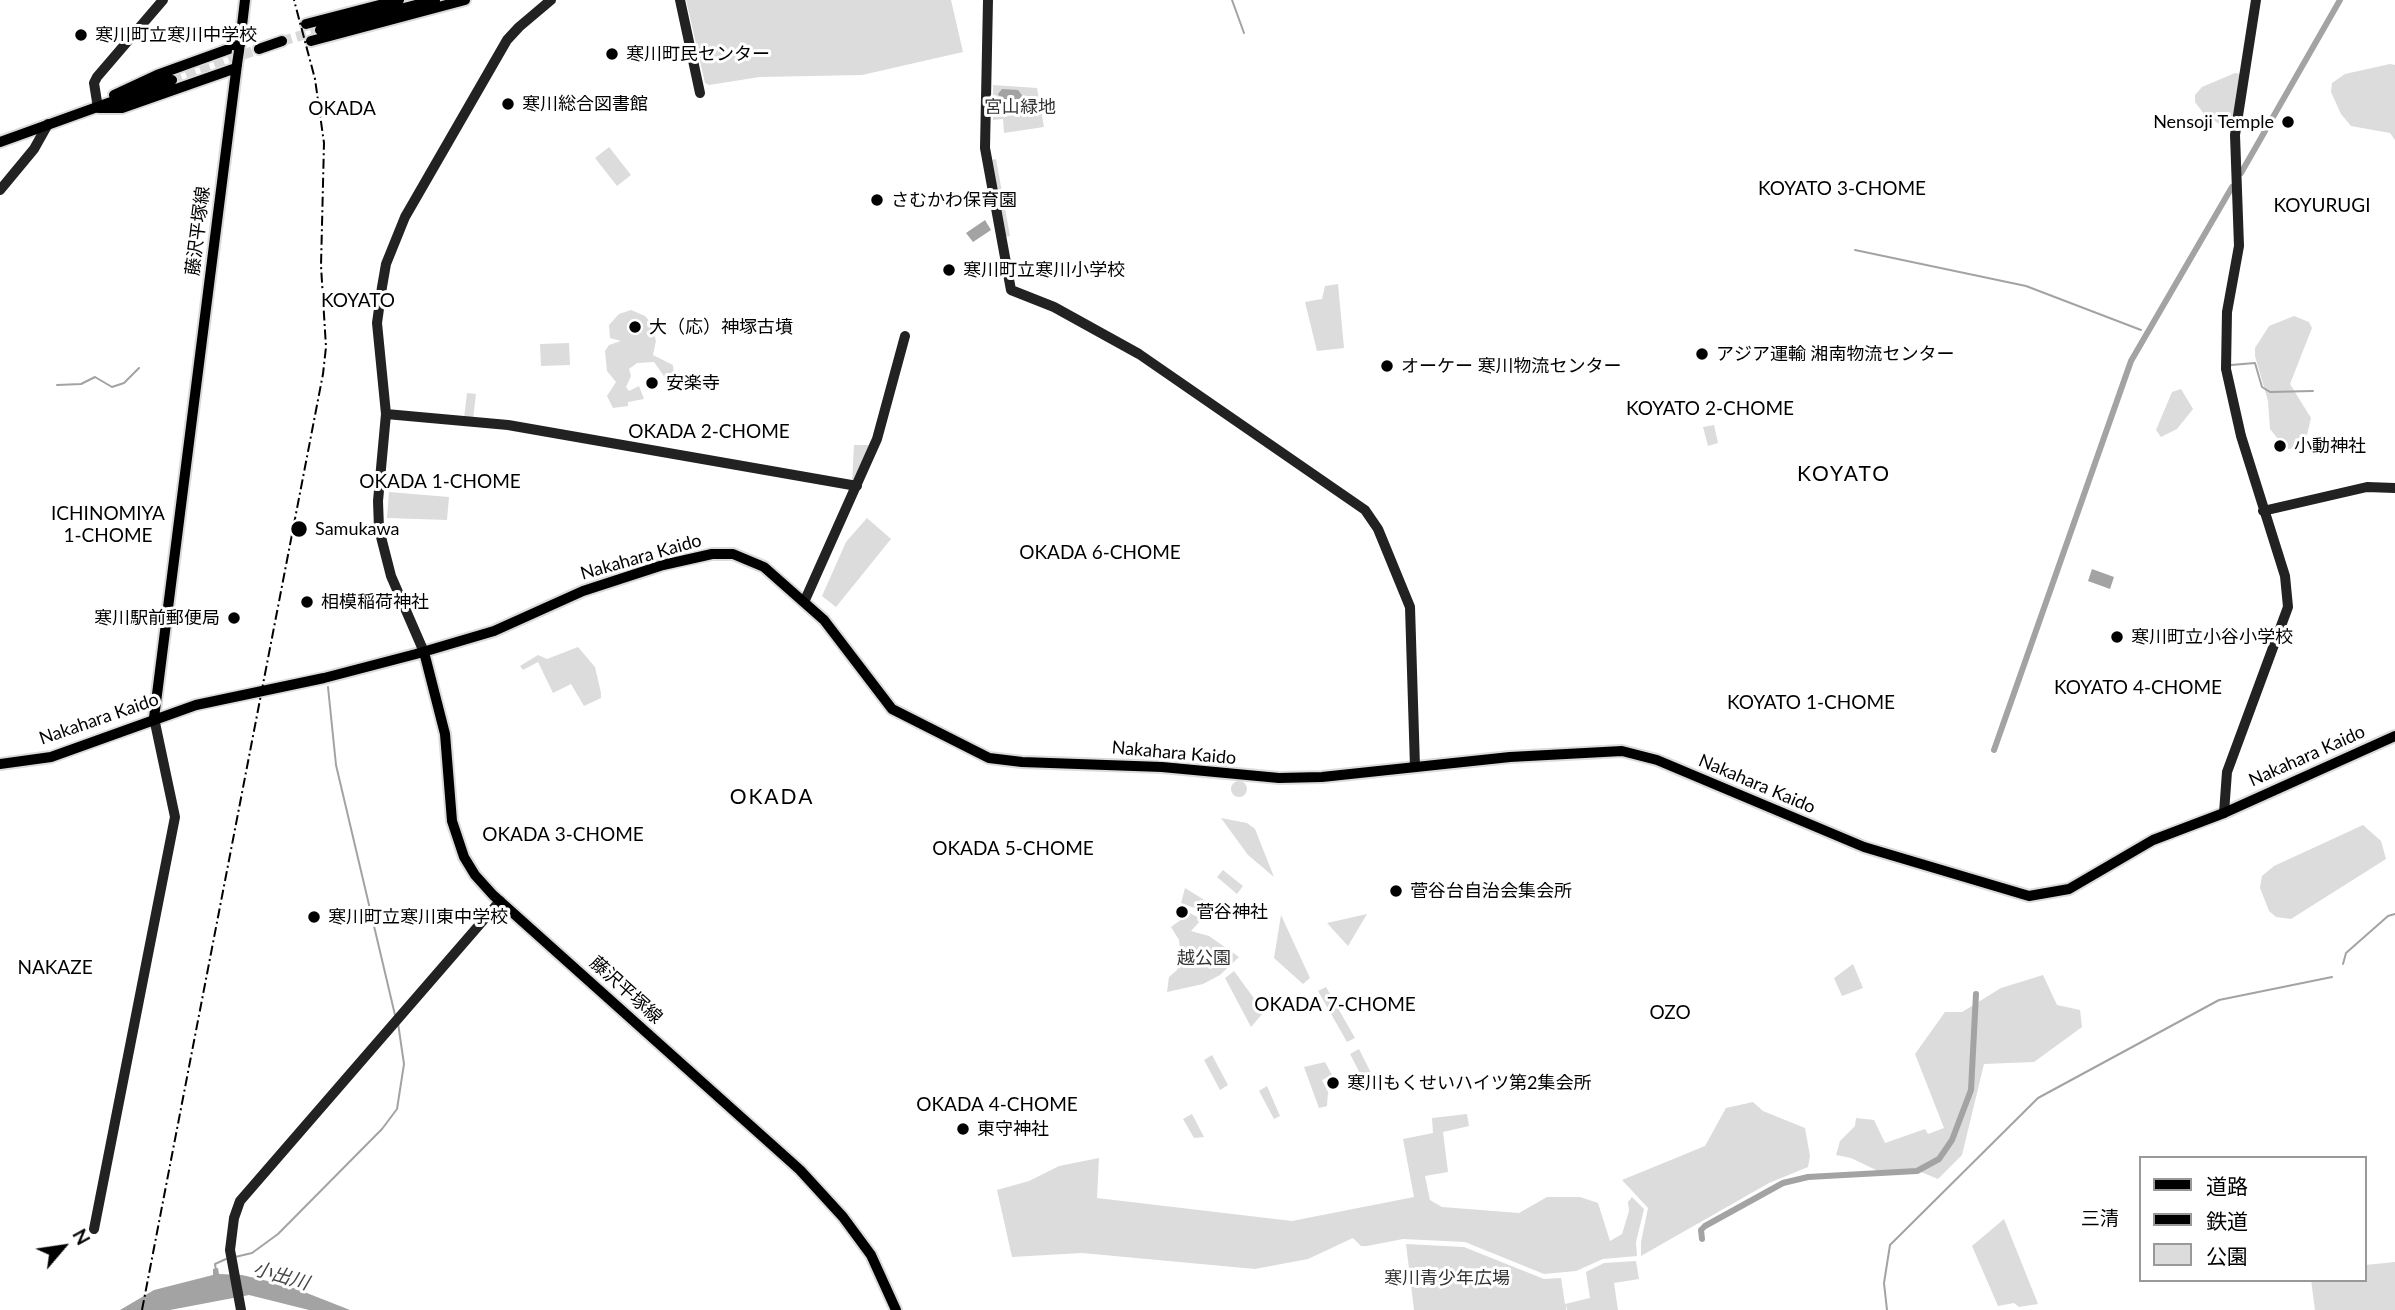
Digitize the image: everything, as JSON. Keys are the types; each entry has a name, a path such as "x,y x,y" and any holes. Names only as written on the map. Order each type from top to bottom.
{"main road":[{"path":"98,108 108,97 157,75 239,48 245,0"},
{"path":"306,24 399,0"},
{"path":"320,30 435,0"},
{"path":"311,41 465,0"},
{"path":"258,49 282,41"},
{"name":"藤沢平塚線","path":"154,718 239,48"},
{"path":"98,108 122,108 237,66"},
{"path":"0,142 172,80"},
{"name":"Nakahara Kaido","path":"0,764 51,757 196,705 324,678 424,652 494,631 583,591 663,565 712,554 733,554 762,566 805,600 824,620 892,709 989,758 1022,762 1162,767 1272,778 1510,757 1622,751 1657,760 1864,847 2029,896 2069,889 2153,840 2224,813 2395,736"},
{"name":"藤沢平塚線","path":"424,652 445,734 452,821 456,838 475,875 500,901 800,1170 843,1217 871,1255 895,1310"}],"street":[{"path":"98,108 94,83 97,76 163,0"},
{"path":"424,652 391,576 379,528 378,501 386,414 377,318 386,264 396,236 507,40 551,0"},
{"path":"680,0 700,93"},
{"path":"988,0 985,148 1011,290 1054,307 1139,354 1365,510 1378,529 1410,607 1415,767"},
{"path":"2224,813 2227,772 2288,607 2285,576 2263,511 2226,369 2225,341 2239,246 2235,135 2256,0"},
{"path":"0,190 34,149 48,124"},
{"path":"805,600 857,486 887,410 905,336"},
{"path":"386,414 508,425 857,486"},
{"path":"2263,511 2367,487 2395,488"},
{"path":"94,1229 175,817 154,718"},
{"path":"240,1308 231,1263 234,1218 250,1186 500,901"}],"green space":[{"path":"686,0 951,0 963,52 862,75 760,77 709,85 705,83"},
{"path":"2395,65 2395,140 2390,133 2351,126 2341,114 2331,92 2332,83 2345,74"},
{"path":"2235,73 2242,74 2239,120 2230,131 2204,114 2195,102 2195,95 2202,87"},
{"name":"宮山緑地","path":"993,85 1037,88 1044,127 1004,133 1003,119 993,120"},
{"path":"609,147 631,175 617,186 595,158"},
{"path":"996,159 1010,236 1005,237 991,160"},
{"path":"1338,284 1344,348 1317,351 1305,302 1322,299 1325,286"},
{"path":"631,310 645,316 651,323 656,341 653,355 673,365 674,375 666,379 654,362 637,363 629,369 631,376 626,387 629,391 639,386 644,399 628,402 628,406 613,408 607,396 616,382 607,371 605,351 609,345 621,341 610,338 609,325 619,314"},
{"path":"2294,316 2309,322 2312,328 2290,384 2311,418 2300,448 2286,449 2270,429 2268,401 2255,348 2269,326"},
{"path":"569,343 570,365 541,366 540,344"},
{"path":"2181,389 2193,409 2177,429 2161,437 2156,430 2172,392"},
{"path":"467,393 476,394 473,419 464,418"},
{"path":"1714,425 1718,443 1708,446 1703,427"},
{"path":"854,445 869,445 852,483"},
{"path":"389,492 449,497 447,520 387,518"},
{"path":"867,518 891,539 836,607 822,596 846,542"},
{"path":"578,647 595,667 601,693 601,698 584,706 571,684 553,693 538,662 523,670 520,666 538,655 547,659"},
{"path":"1239,781 1245,783 1245,795 1239,797 1233,795 1231,789 1233,783"},
{"path":"1221,818 1247,823 1255,829 1274,877 1248,855"},
{"path":"2363,825 2381,841 2386,859 2291,919 2276,917 2269,911 2260,888 2262,876 2274,866"},
{"path":"1223,870 1243,886 1237,894 1217,877"},
{"name":"越公園","path":"1185,888 1214,906 1191,931 1209,936 1239,957 1220,975 1203,984 1167,992 1169,977 1177,970 1177,963 1181,960 1179,940 1171,927 1190,913 1197,917 1200,910 1181,903"},
{"path":"1367,914 1348,946 1327,923"},
{"path":"1281,915 1310,978 1303,984 1274,958"},
{"path":"1853,964 1863,988 1842,996 1834,978"},
{"path":"1234,971 1264,1012 1251,1027 1225,978"},
{"path":"2043,975 2057,1005 2080,1010 2082,1027 2034,1062 1984,1064 1962,1155 1938,1179 1916,1170 1878,1171 1851,1158 1836,1155 1840,1141 1855,1126 1856,1118 1874,1120 1885,1143 1925,1129 1928,1134 1944,1128 1915,1054 1945,1012 1962,1012 2001,988"},
{"path":"1326,987 1355,1038 1347,1042 1318,991"},
{"path":"1359,1049 1378,1087 1369,1091 1350,1054"},
{"path":"1212,1055 1228,1085 1220,1090 1204,1060"},
{"path":"1325,1062 1332,1075 1322,1080 1328,1092 1327,1106 1319,1108 1304,1067"},
{"path":"1267,1086 1280,1116 1274,1119 1259,1091"},
{"path":"1753,1102 1763,1111 1805,1128 1810,1156 1808,1167 1769,1183 1641,1256 1648,1208 1622,1180 1705,1146 1726,1108"},
{"path":"1192,1114 1204,1137 1194,1138 1183,1119"},
{"path":"1467,1114 1469,1126 1443,1132 1448,1172 1425,1176 1430,1200 1442,1207 1519,1213 1547,1197 1580,1197 1598,1203 1610,1241 1622,1234 1629,1211 1628,1202 1632,1197 1644,1209 1636,1242 1637,1256 1603,1259 1576,1271 1544,1274 1465,1242 1403,1239 1361,1246 1353,1238 1308,1259 1255,1269 1082,1253 1012,1257 997,1190 1029,1181 1059,1166 1099,1158 1097,1198 1292,1221 1414,1197 1403,1139 1433,1133 1432,1118"},
{"path":"2004,1219 2038,1304 2019,1307 2014,1303 1998,1306 1972,1246"},
{"name":"寒川青少年広場","path":"1406,1244 1464,1247 1544,1279 1561,1278 1565,1304 1590,1298 1586,1272 1604,1263 1636,1261 1639,1279 1614,1283 1618,1310 1567,1310 1566,1304 1566,1310 1414,1310"},
{"path":"2395,1262 2395,1310 2315,1310 2311,1282 2367,1282 2367,1265"}],"shaded area":[{"path":"1002,89 1018,90 1024,98 1018,103 1003,102 998,94"},
{"path":"985,220 991,230 973,242 966,233"},
{"path":"2092,569 2114,577 2110,589 2088,581"},
{"path":"218,1268 219,1274 242,1275 289,1286 350,1310 309,1310 249,1295 170,1310 120,1310 154,1290 213,1275 213,1269"}],"waterway":[{"path":"1232,0 1244,33"},
{"path":"2241,173 2340,0"},
{"path":"1994,750 2131,361 2232,187"},
{"path":"1855,250 2026,286 2141,330"},
{"path":"2231,365 2255,363 2262,387 2270,392 2313,391"},
{"path":"57,385 81,384 95,377 112,387 124,383 139,368"},
{"path":"328,687 336,765 395,1015"},
{"path":"2343,964 2346,953 2388,916 2395,914"},
{"path":"1887,1310 1884,1283 1890,1245 2038,1098 2219,1000 2332,977"},
{"path":"1702,1239 1701,1230 1705,1226 1783,1183 1808,1177 1917,1171 1939,1159 1952,1140 1971,1090 1976,994"},
{"name":"小出川","path":"235,1257 252,1253 278,1234 382,1129 397,1109 404,1064 398,1023"},
{"path":"216,1271 215,1264 226,1259"}],"tunnel":[{"path":"282,41 320,30"},
{"path":"172,80 259,49"}],"railway":[{"path":"142,1310 323,374 326,347 321,266 324,143 315,79 294,0"}],"place":[{"name":"寒川町立寒川中学校","path":"81,35"},
{"name":"寒川町民センター","path":"612,54"},
{"name":"寒川総合図書館","path":"508,104"},
{"name":"Nensoji Temple","path":"2288,122"},
{"name":"さむかわ保育園","path":"877,200"},
{"name":"寒川町立寒川小学校","path":"949,270"},
{"name":"大（応）神塚古墳","path":"635,327"},
{"name":"アジア運輸 湘南物流センター","path":"1702,354"},
{"name":"オーケー 寒川物流センター","path":"1387,366"},
{"name":"安楽寺","path":"652,383"},
{"name":"小動神社","path":"2280,446"},
{"name":"Samukawa","path":"299,529"},
{"name":"相模稲荷神社","path":"307,602"},
{"name":"寒川駅前郵便局","path":"234,618"},
{"name":"寒川町立小谷小学校","path":"2117,637"},
{"name":"菅谷台自治会集会所","path":"1396,891"},
{"name":"菅谷神社","path":"1182,912"},
{"name":"寒川町立寒川東中学校","path":"314,917"},
{"name":"寒川もくせいハイツ第2集会所","path":"1333,1083"},
{"name":"東守神社","path":"963,1129"}],"district":[{"name":"OKADA","path":"342,109"},
{"name":"KOYATO 3-CHOME","path":"1842,189"},
{"name":"KOYURUGI","path":"2322,206"},
{"name":"KOYATO","path":"358,301"},
{"name":"KOYATO 2-CHOME","path":"1710,409"},
{"name":"OKADA 2-CHOME","path":"709,432"},
{"name":"KOYATO","path":"1844,474"},
{"name":"OKADA 1-CHOME","path":"440,482"},
{"name":"ICHINOMIYA 1-CHOME","path":"108,525"},
{"name":"OKADA 6-CHOME","path":"1100,553"},
{"name":"KOYATO 4-CHOME","path":"2138,688"},
{"name":"KOYATO 1-CHOME","path":"1811,703"},
{"name":"OKADA","path":"772,797"},
{"name":"OKADA 3-CHOME","path":"563,835"},
{"name":"OKADA 5-CHOME","path":"1013,849"},
{"name":"NAKAZE","path":"55,968"},
{"name":"OKADA 7-CHOME","path":"1335,1005"},
{"name":"OZO","path":"1670,1013"},
{"name":"OKADA 4-CHOME","path":"997,1105"},
{"name":"三清","path":"2100,1219"}]}
